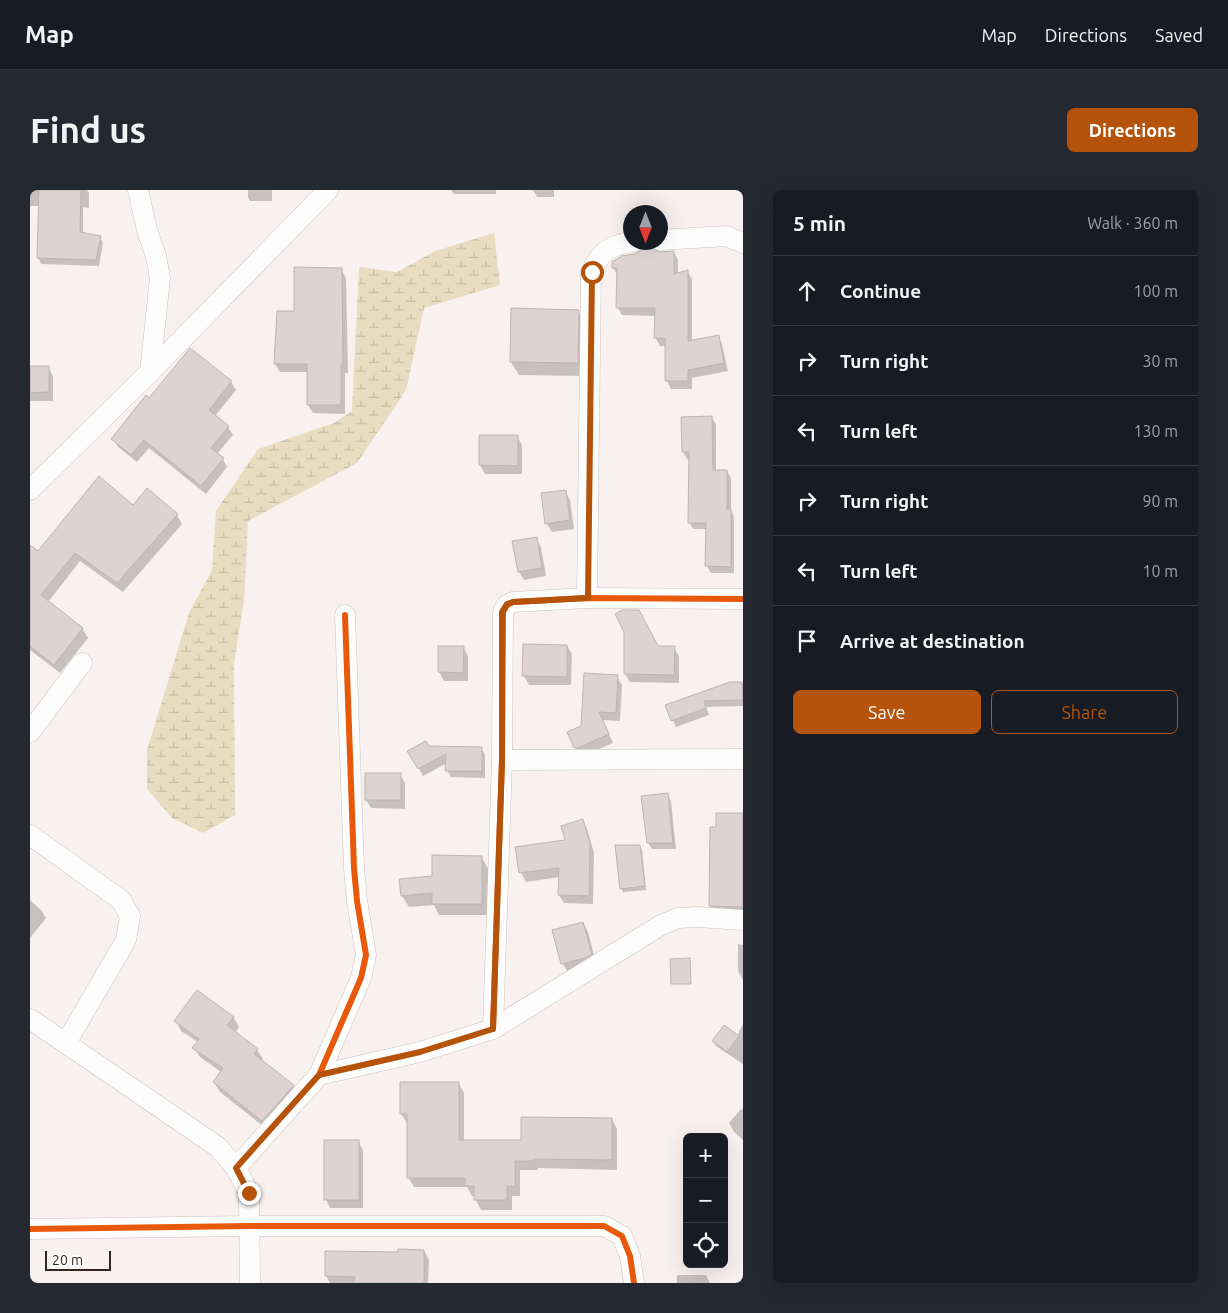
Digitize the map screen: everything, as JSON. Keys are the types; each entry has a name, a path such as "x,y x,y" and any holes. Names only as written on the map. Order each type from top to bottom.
{"street":[{"path":"138,190 160,278 150,372"},
{"path":"30,490 150,372 324,192"},
{"path":"668,240 726,236 743,243"},
{"path":"588,598 592,272 596,262 610,247 623,244"},
{"path":"493,1029 502,760 502,612 507,604 513,602 588,598 743,599"},
{"path":"236,1168 319,1075 361,978 366,955 357,901 354,868 345,615"},
{"path":"30,732 82,663"},
{"path":"502,760 743,759"},
{"path":"30,835 121,900 130,916 126,940 66,1043"},
{"path":"319,1075 420,1052 493,1029 661,925 678,918 697,917 743,920"},
{"path":"30,1019 218,1147 236,1168 249,1193 250,1283"},
{"path":"30,1229 248,1226 604,1226 622,1236 630,1256 634,1283"}],"green space":[{"path":"494,233 500,285 424,308 406,390 357,463 248,521 244,601 234,663 235,815 203,833 172,818 147,789 147,750 189,613 212,570 216,511 258,449 334,423 352,411 359,267 397,272 435,251"}],"building":[{"path":"39,190 81,190 80,232 101,236 96,260 37,258"},
{"path":"641,250 674,251 674,274 688,270 688,341 719,335 724,363 688,370 688,381 665,381 665,338 654,338 655,308 616,308 617,268 612,268 612,262 622,256 635,254"},
{"path":"294,267 342,268 343,365 341,365 341,405 307,405 307,364 274,364 277,311 294,311"},
{"path":"511,308 579,310 578,363 510,362"},
{"path":"190,348 232,381 209,410 229,426 211,448 224,458 201,486 144,440 131,455 111,439 146,395 149,398"},
{"path":"30,366 49,366 49,392 30,393"},
{"path":"712,416 713,470 727,470 727,509 731,509 731,567 705,566 706,523 688,523 689,452 682,452 681,417"},
{"path":"479,435 518,435 518,466 479,465"},
{"path":"99,476 133,505 147,488 178,514 117,583 75,553 41,595 83,628 54,665 30,646 30,545 38,551"},
{"path":"566,490 570,520 545,524 541,493"},
{"path":"537,537 542,568 518,572 512,541"},
{"path":"622,610 639,610 658,646 675,646 674,675 624,674 624,632 615,614"},
{"path":"523,644 567,645 567,677 522,676"},
{"path":"438,646 464,646 463,673 438,672"},
{"path":"584,673 618,675 616,713 599,712 609,734 574,748 567,732 581,726"},
{"path":"730,682 742,682 743,700 704,701 706,708 671,721 665,705"},
{"path":"426,741 429,746 482,747 482,771 445,771 446,754 418,769 407,751"},
{"path":"365,773 401,773 401,800 365,800"},
{"path":"668,793 673,843 647,843 641,796"},
{"path":"716,813 743,813 743,907 709,906 710,827 716,827"},
{"path":"583,819 590,843 589,896 558,895 559,868 519,873 515,847 565,840 561,826"},
{"path":"615,845 640,845 645,886 620,889"},
{"path":"432,855 482,856 482,904 432,904 432,893 401,896 399,879 432,876"},
{"path":"583,922 592,954 585,958 561,964 552,930"},
{"path":"690,958 691,984 671,984 670,959"},
{"path":"197,990 234,1017 227,1025 258,1049 254,1054 294,1085 262,1121 213,1082 223,1068 192,1048 199,1039 174,1021"},
{"path":"724,1025 739,1036 727,1052 712,1041"},
{"path":"400,1082 459,1082 459,1140 521,1140 521,1117 612,1118 612,1160 533,1159 533,1161 515,1161 515,1186 507,1186 507,1200 474,1200 474,1186 465,1186 465,1178 407,1178 407,1114 400,1114"},
{"path":"324,1140 359,1140 359,1200 324,1200"},
{"path":"398,1249 424,1250 424,1283 354,1283 355,1277 325,1276 325,1251 398,1252"}],"cycle path":[{"path":"493,1029 502,760 503,612 507,605 513,602 587,598 743,599"},
{"path":"319,1075 361,978 366,955 357,901 354,868 345,615"},
{"path":"30,1229 249,1226 604,1226 622,1236 630,1256 634,1283"}],"route":[{"path":"249,1193 236,1168 319,1075 420,1052 493,1029 502,760 502,612 507,604 513,602 588,598 592,272"}]}
